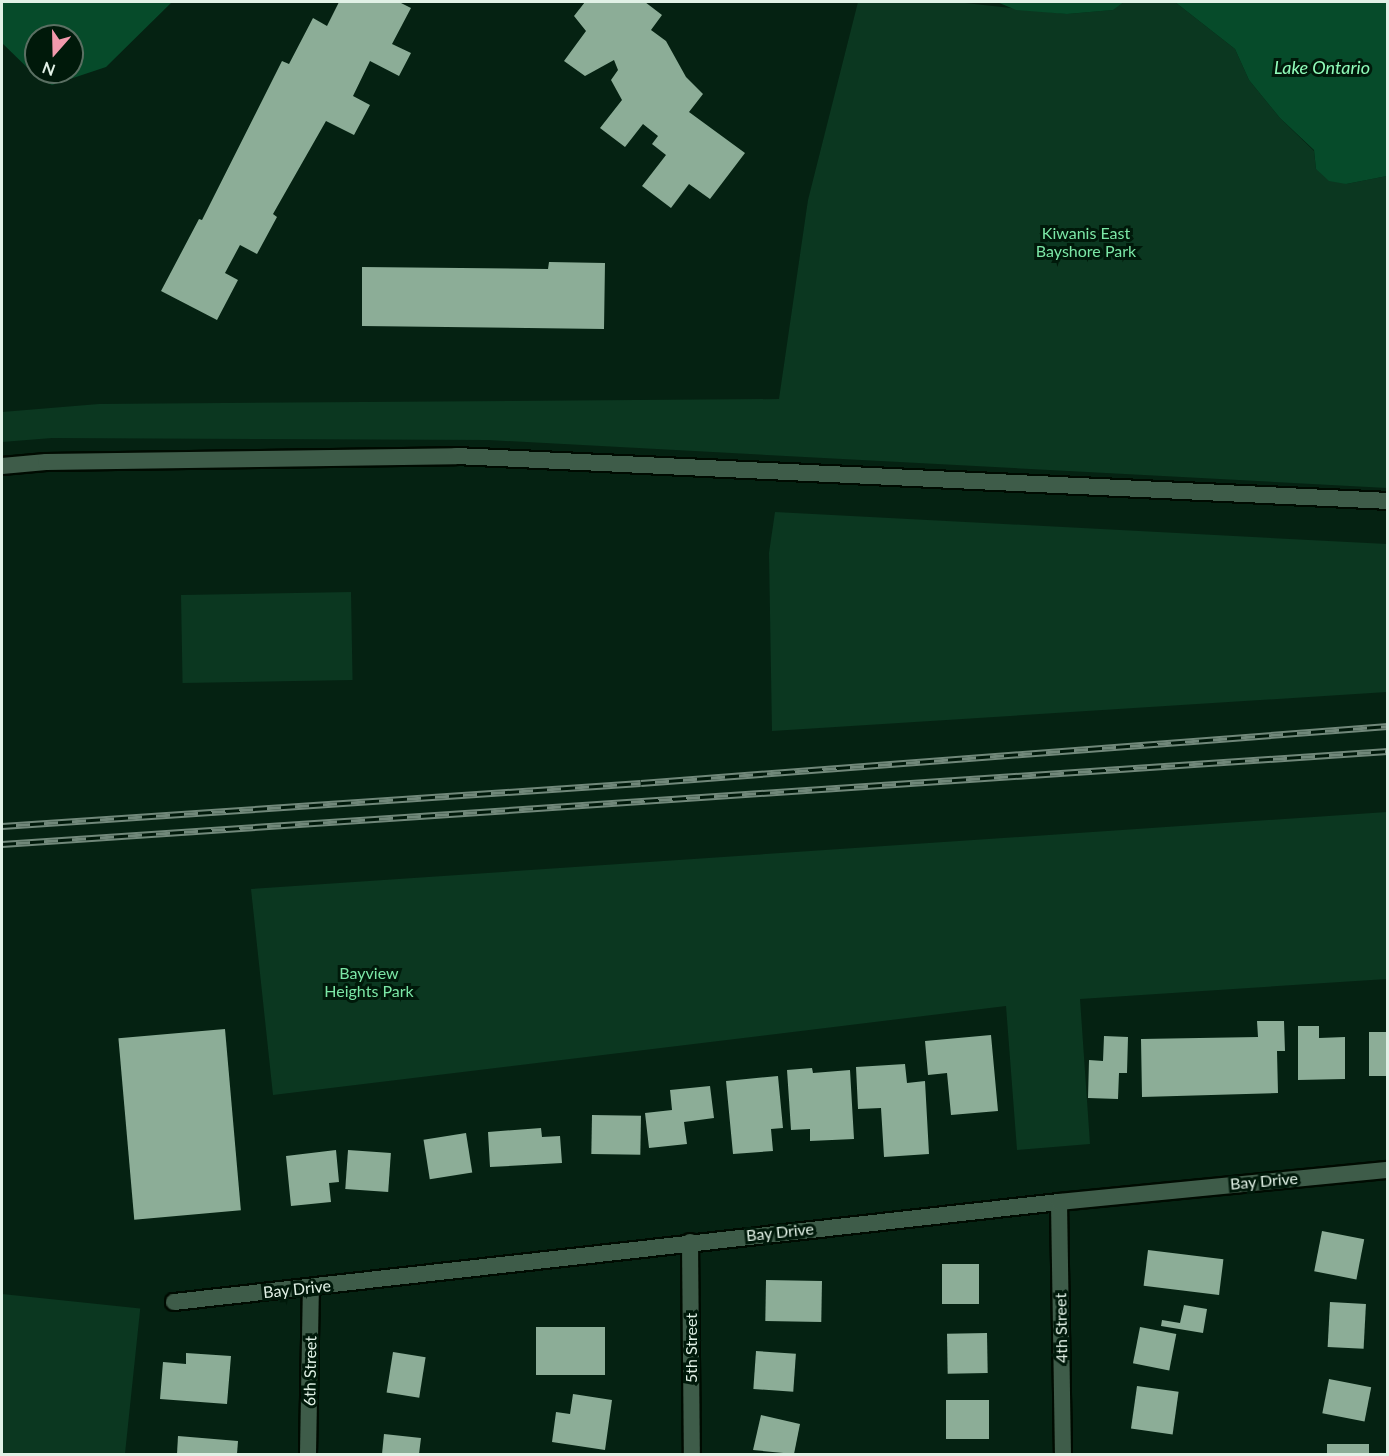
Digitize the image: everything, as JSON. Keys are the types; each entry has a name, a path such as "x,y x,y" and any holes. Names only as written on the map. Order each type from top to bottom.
{"street":[{"path":"2,466 58,462 456,456 1388,501"},
{"name":"Bay Drive","path":"174,1302 690,1242 1059,1202 1388,1170"},
{"name":"4th Street","path":"1059,1202 1063,1455"},
{"name":"5th Street","path":"690,1242 692,1455"},
{"name":"6th Street","path":"308,1455 311,1287"}],"green space":[{"name":"Kiwanis East Bayshore Park","path":"858,2 956,2 1067,14 1112,10 1124,2 1175,2 1235,49 1249,80 1280,118 1314,151 1316,169 1346,184 1387,176 1387,488 488,440 52,438 2,442 2,412 99,404 779,399 808,200"},
{"path":"775,512 1387,544 1387,692 772,731 769,553"},
{"path":"351,592 353,680 183,683 181,595"},
{"name":"Bayview Heights Park","path":"1387,812 1387,979 1080,999 1090,1144 1017,1150 1006,1006 273,1095 251,889"},
{"path":"2,1294 140,1309 125,1454 2,1454"}],"water":[{"path":"2,2 172,2 106,67 84,74 84,24 24,24 24,64 2,43"},
{"path":"997,2 1124,2 1113,10 1067,14 1016,10"},
{"name":"Lake Ontario","path":"1175,2 1387,2 1387,176 1346,184 1329,181 1316,169 1314,150 1280,118 1249,80 1235,49"}],"building":[{"path":"339,2 399,2 411,8 392,44 411,53 399,76 370,61 353,96 370,105 354,135 326,121 273,214 277,217 257,254 240,245 225,273 238,280 217,320 161,291 199,219 202,220 282,61 289,64 313,18 327,26"},
{"path":"585,2 645,2 662,15 651,30 666,41 686,77 703,94 689,112 745,153 710,199 689,184 671,208 642,186 666,155 652,144 658,136 643,124 625,147 600,128 622,100 611,80 618,70 614,60 585,76 564,61 586,31 574,16"},
{"path":"549,262 605,263 604,329 362,326 362,267 548,269"},
{"path":"1257,1021 1284,1021 1285,1051 1277,1051 1278,1093 1142,1097 1141,1039 1258,1037"},
{"path":"1298,1026 1319,1026 1319,1038 1345,1037 1345,1079 1298,1080"},
{"path":"225,1029 241,1210 134,1220 118,1038"},
{"path":"1369,1032 1388,1032 1388,1076 1369,1076"},
{"path":"991,1035 998,1111 951,1115 947,1073 928,1075 925,1041"},
{"path":"1104,1036 1128,1037 1127,1073 1119,1073 1118,1099 1088,1098 1089,1060 1103,1061"},
{"path":"905,1064 907,1083 925,1081 929,1154 884,1157 881,1108 858,1109 856,1067"},
{"path":"812,1068 813,1073 850,1070 854,1139 810,1141 810,1129 791,1130 787,1070"},
{"path":"778,1076 783,1128 771,1129 773,1151 733,1154 726,1081"},
{"path":"710,1086 714,1118 684,1122 687,1144 649,1148 645,1113 672,1110 670,1090"},
{"path":"592,1115 641,1116 640,1155 591,1154"},
{"path":"541,1128 542,1137 560,1136 562,1163 490,1167 488,1132"},
{"path":"466,1133 472,1173 430,1179 424,1140"},
{"path":"336,1150 339,1182 329,1183 331,1202 291,1206 286,1156"},
{"path":"348,1150 391,1153 388,1192 345,1189"},
{"path":"1322,1231 1364,1239 1356,1279 1314,1271"},
{"path":"1148,1250 1223,1259 1219,1295 1144,1286"},
{"path":"942,1264 979,1264 979,1304 942,1304"},
{"path":"766,1280 822,1281 821,1322 765,1321"},
{"path":"1330,1302 1366,1304 1364,1349 1328,1347"},
{"path":"1184,1305 1207,1309 1203,1333 1161,1326 1162,1320 1180,1323"},
{"path":"536,1327 605,1327 605,1375 536,1375"},
{"path":"1140,1327 1176,1334 1169,1370 1133,1363"},
{"path":"987,1333 988,1373 948,1374 947,1334"},
{"path":"756,1351 796,1354 793,1392 753,1389"},
{"path":"393,1352 426,1357 419,1398 387,1392"},
{"path":"186,1353 231,1356 227,1404 160,1399 163,1362 186,1364"},
{"path":"1329,1379 1371,1387 1365,1422 1322,1413"},
{"path":"1137,1386 1179,1392 1173,1434 1131,1429"},
{"path":"573,1394 612,1400 605,1450 552,1442 556,1412 570,1414"},
{"path":"946,1400 989,1400 989,1439 946,1439"},
{"path":"761,1415 800,1424 794,1454 753,1450"},
{"path":"384,1434 421,1438 419,1454 382,1454"},
{"path":"178,1436 238,1441 237,1454 177,1454"},
{"path":"1327,1444 1369,1444 1369,1454 1327,1454"}],"railway":[{"path":"2,826 641,783 1388,726"},
{"path":"2,844 1388,751"}]}
